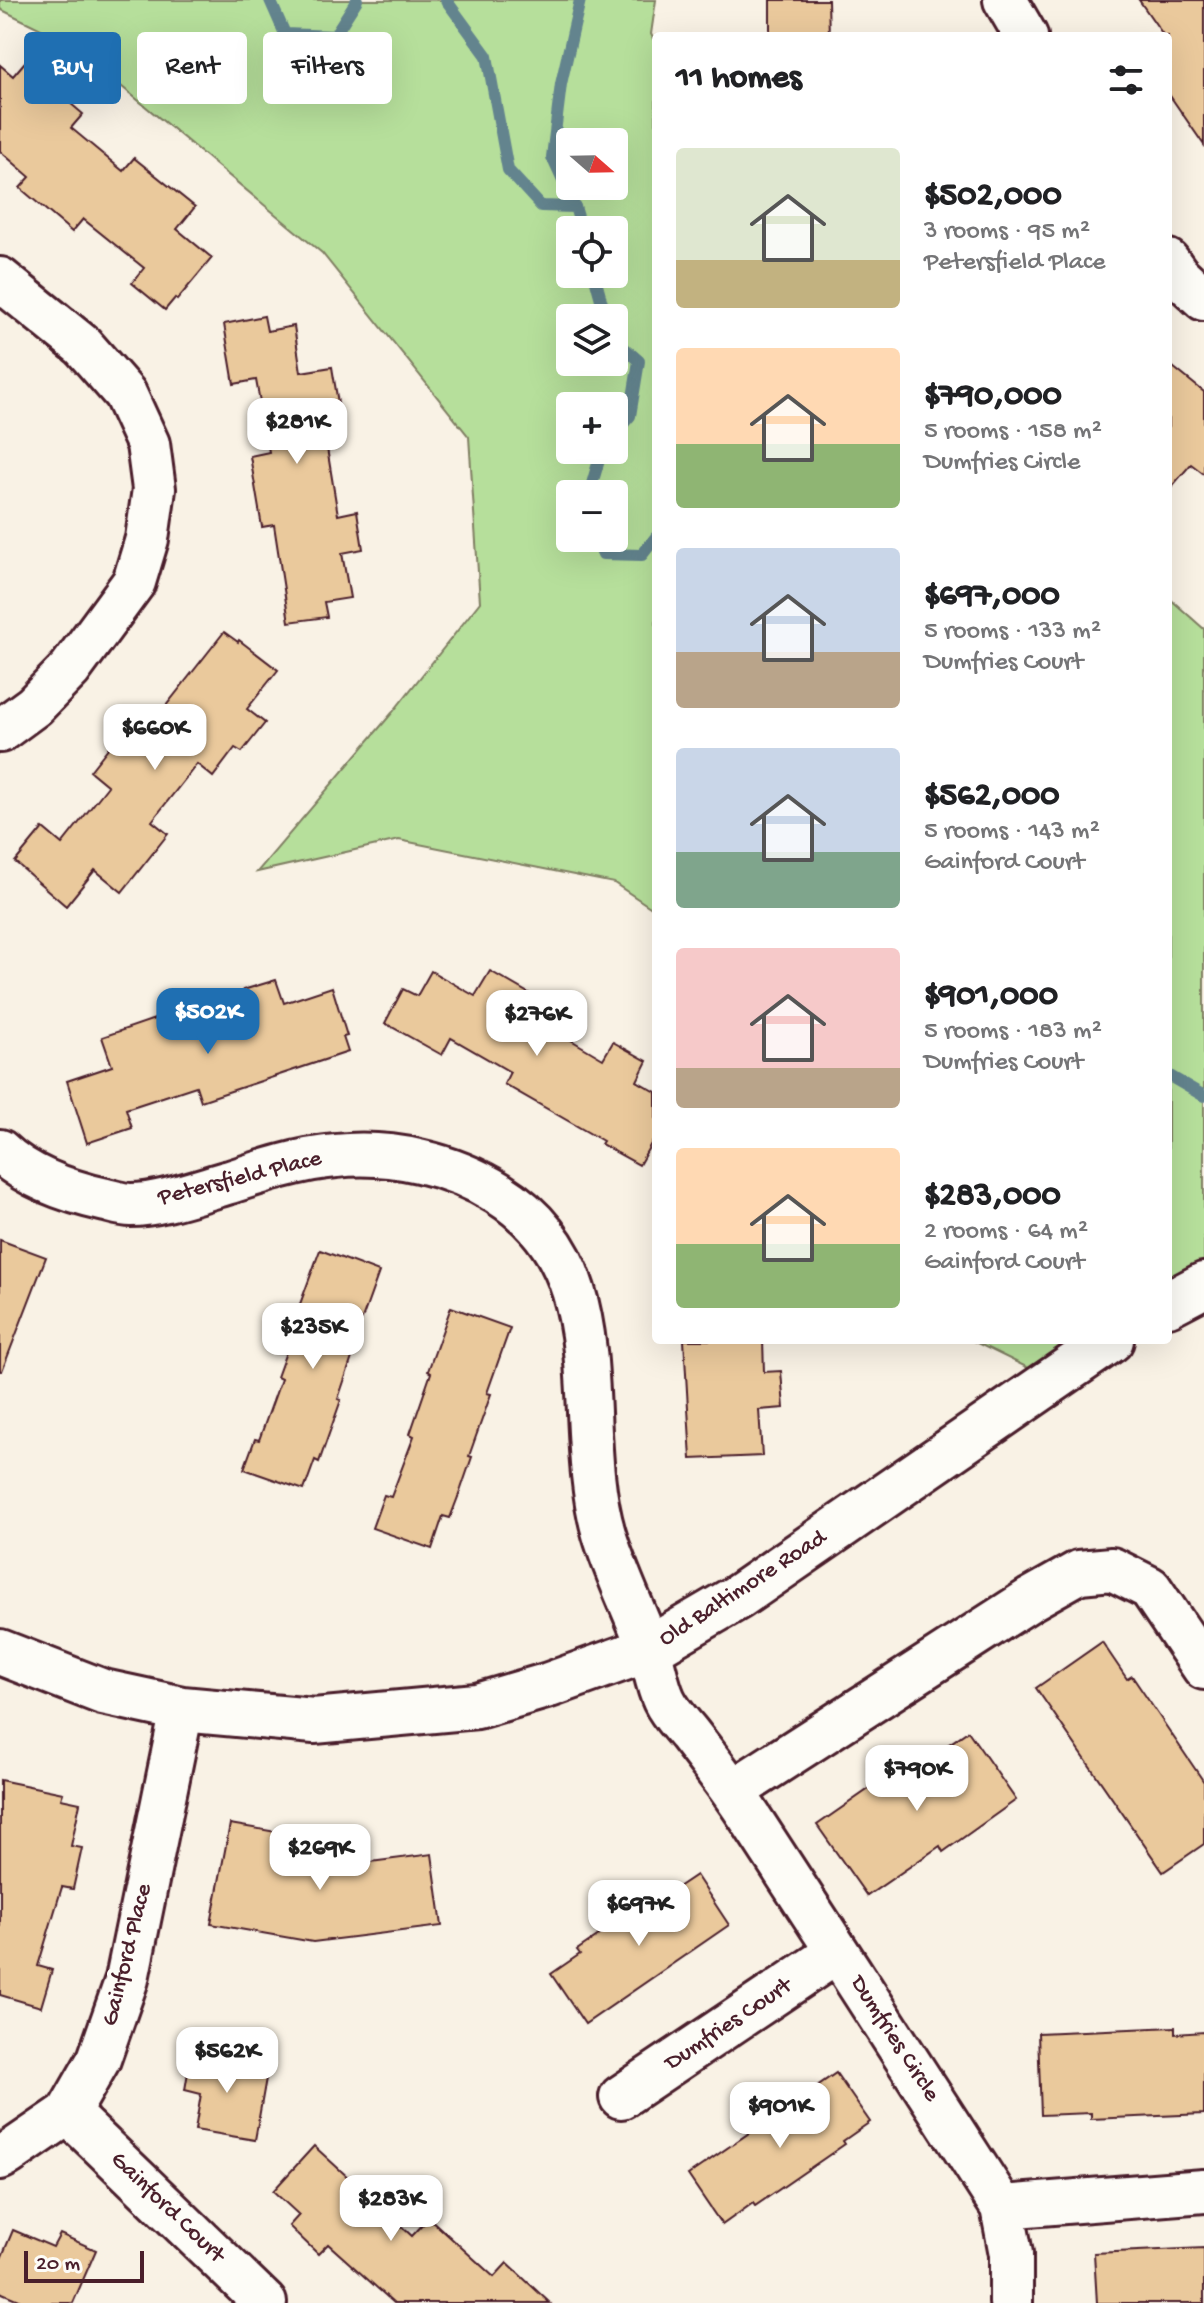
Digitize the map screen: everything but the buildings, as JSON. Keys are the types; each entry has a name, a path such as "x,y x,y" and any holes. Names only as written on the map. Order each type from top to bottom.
{"street":[{"path":"1005,0 1024,32"},
{"path":"1172,267 1204,299"},
{"path":"0,279 83,346 125,394 148,444 154,489 147,539 134,582 70,669 34,706 0,731"},
{"name":"Petersfield Place","path":"0,1151 10,1161 51,1183 86,1196 130,1205 180,1196 285,1165 335,1156 373,1155 408,1159 472,1179 499,1193 528,1215 557,1251 573,1289 586,1343 594,1480 604,1533 649,1649"},
{"path":"1172,1302 1204,1285"},
{"name":"Old Baltimore Road","path":"0,1652 103,1692 182,1709 314,1721 477,1706 549,1685 649,1649 738,1597 1105,1344"},
{"path":"733,1791 1031,1599 1079,1572 1112,1569 1150,1588 1204,1668"},
{"name":"Dumfries Circle","path":"649,1649 665,1703 733,1791 1002,2207 1011,2254 1011,2303"},
{"name":"Gainford Place","path":"0,2158 68,2113 99,2059 127,1979 182,1709"},
{"name":"Dumfries Court","path":"621,2097 837,1952"},
{"name":"Gainford Court","path":"68,2113 265,2303"},
{"path":"1002,2207 1204,2191"}],"green space":[{"path":"0,0 656,0 651,34 652,908 614,883 399,840 257,872 392,713 480,602 469,437 322,253 143,104 247,104 247,32 137,32 137,99 121,86 121,32 47,32 0,9"},
{"path":"1172,601 1204,629 1204,1286 1172,1304"},
{"path":"979,1344 1105,1344 1053,1380"}],"waterway":[{"path":"270,0 285,34 334,36 357,0"},
{"path":"446,0 487,56 508,170 541,206 575,207 578,216"},
{"path":"575,207 552,157 561,84 580,0"},
{"path":"598,288 602,304"},
{"path":"628,351 639,361 628,418"},
{"path":"593,480 598,464"},
{"path":"602,552 642,555 652,542"},
{"path":"1172,1077 1204,1096"}]}
